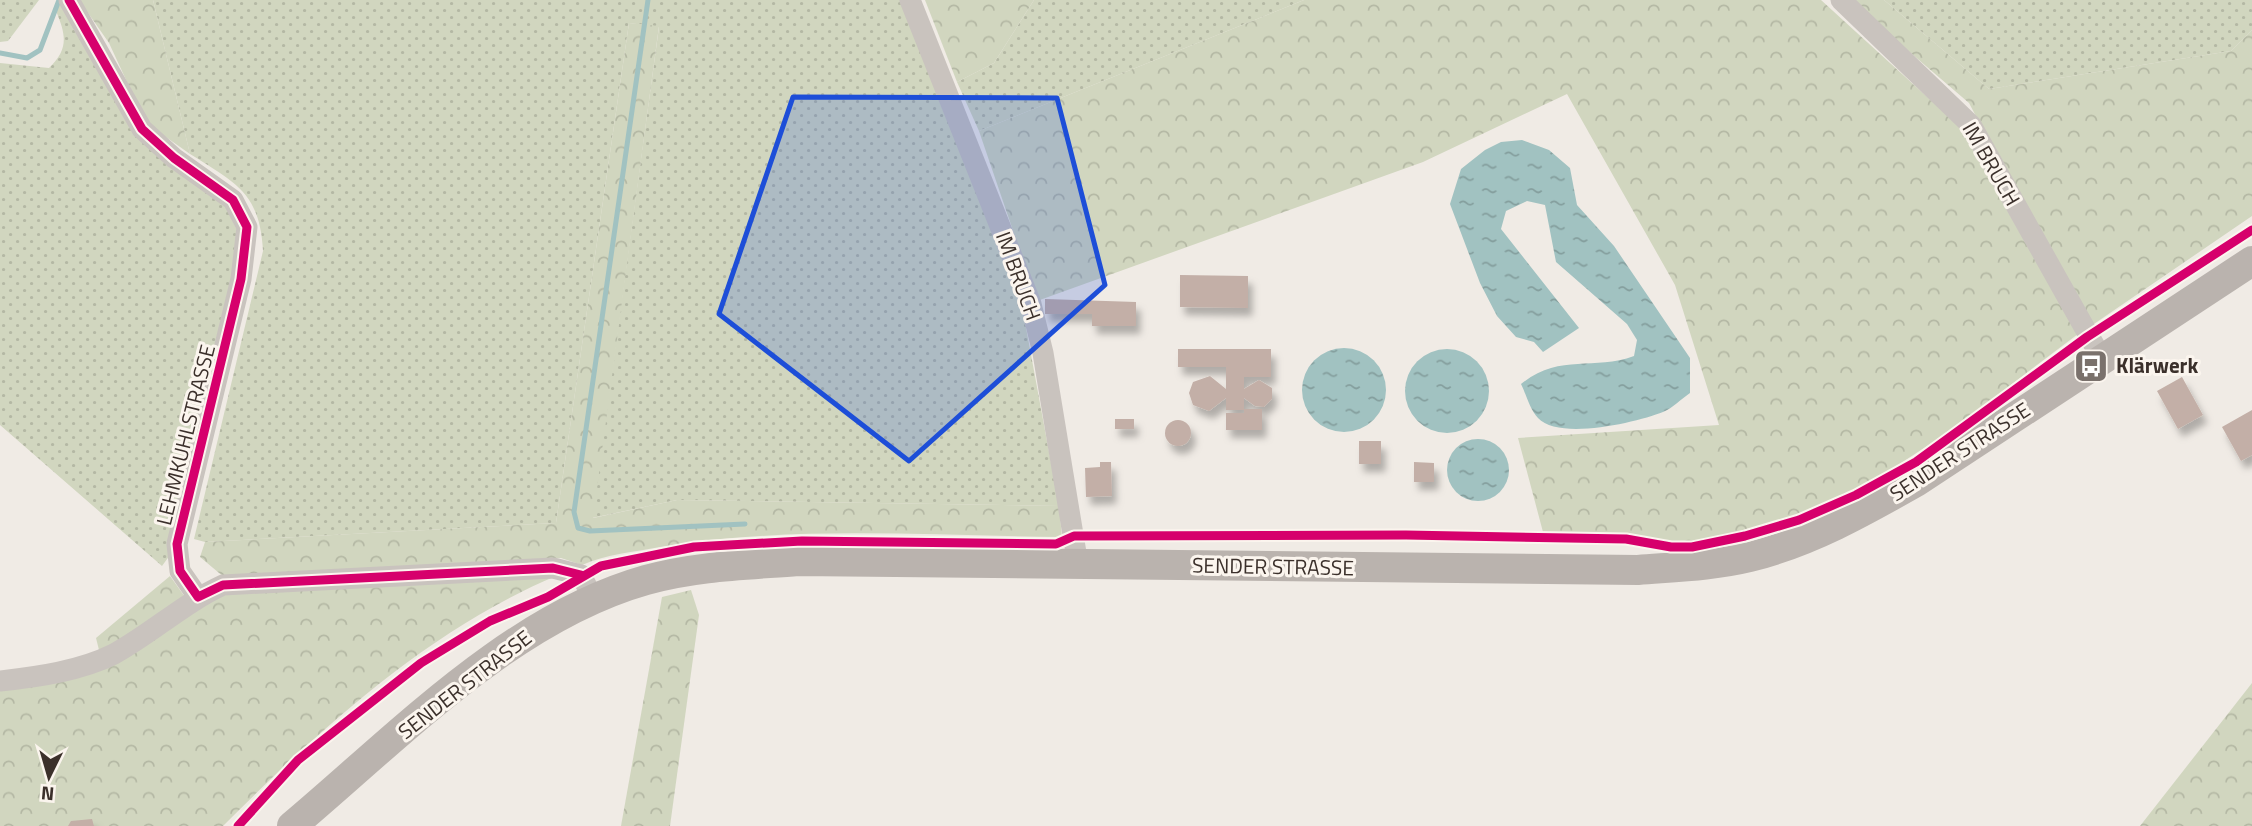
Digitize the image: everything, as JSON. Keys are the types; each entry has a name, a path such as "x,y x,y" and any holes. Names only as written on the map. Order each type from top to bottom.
{"main road":[{"name":"SENDER STRASSE","path":"292,826 487,662 527,633 593,598 648,579 699,568 798,561 1637,570 1749,557 1804,540 1863,513 1916,482 2252,261"}],"street":[{"name":"IM BRUCH","path":"910,0 1031,304 1043,353 1078,565"},
{"name":"IM BRUCH","path":"1841,0 1971,125 2102,359"},
{"name":"LEHMKUHLSTRASSE","path":"70,1 142,130 174,158 233,200 247,227 241,279 177,544 180,571 198,597"},
{"path":"0,681 77,667 113,654 198,597 223,585 553,568 581,575 593,598"}],"highlighted area":[{"path":"793,97 1057,98 1105,285 909,461 719,314"}],"green space":[{"path":"0,0 39,0 8,41 0,42"},
{"path":"79,0 153,0 190,154 146,123 109,43"},
{"path":"153,0 900,0 1022,306 1059,506 677,500 592,518 659,27 629,23 556,523 205,542 194,539 263,251 261,231 251,202 233,182 190,154"},
{"path":"925,0 1034,0 994,63 957,82"},
{"path":"1034,0 1304,0 979,131 957,82 994,63"},
{"path":"1304,0 1821,0 1959,126 2078,334 1990,401 1897,466 1798,517 1745,534 1690,543 1616,535 1543,532 1518,438 1719,425 1675,285 1567,94 1423,162 1037,301 979,131"},
{"path":"1849,0 1884,0 1989,89 2231,51 2252,30 2252,216 2088,328 1969,103"},
{"path":"1884,0 2252,0 2252,30 2231,51 1989,89"},
{"path":"61,2 133,131 225,205 237,230 238,250 168,542 170,555 162,566 0,425 0,63 49,68 63,48 62,27 56,11"},
{"path":"629,23 659,26 593,518 677,500 1059,506 1062,537 861,533 760,536 660,547 611,556 582,565 561,558 225,578 200,557 205,542 556,523"},
{"path":"170,576 185,597 100,654 96,638"},
{"path":"556,576 509,598 420,653 337,719 223,826 0,826 0,689 32,685 226,593"},
{"path":"691,590 699,615 670,826 621,826 662,597"},
{"path":"2252,683 2252,826 2140,826"}],"water":[{"path":"1522,140 1549,150 1570,168 1577,205 1614,246 1690,358 1690,393 1667,410 1618,424 1580,429 1548,425 1533,411 1521,384 1535,375 1563,365 1604,362 1634,356 1637,340 1627,324 1556,262 1545,205 1527,201 1506,211 1501,229 1579,328 1543,352 1534,342 1516,337 1497,316 1480,283 1450,204 1461,169 1485,150 1501,142"},
{"path":"1344,348 1367,355 1379,367 1386,390 1379,413 1367,425 1344,432 1321,425 1309,413 1302,390 1309,367 1321,355"},
{"path":"1447,349 1470,356 1482,368 1489,391 1482,414 1470,426 1447,433 1424,426 1412,414 1405,391 1412,368 1424,356"},
{"path":"1472,439 1484,439 1500,448 1507,458 1507,482 1500,492 1484,501 1472,501 1461,496 1452,487 1447,476 1447,464 1452,453 1461,444"}],"building":[{"path":"1180,275 1248,276 1248,308 1180,307"},
{"path":"1045,299 1136,302 1136,326 1092,326 1092,314 1045,314"},
{"path":"1178,349 1271,349 1271,377 1244,377 1244,389 1259,380 1272,388 1272,399 1264,407 1255,406 1244,398 1244,409 1262,409 1262,430 1226,430 1226,413 1244,413 1244,410 1226,410 1226,398 1209,411 1193,405 1189,393 1193,382 1210,376 1226,389 1226,367 1178,367"},
{"path":"2182,377 2203,415 2178,429 2157,391"},
{"path":"2252,410 2252,455 2241,461 2222,427"},
{"path":"1115,419 1134,419 1134,429 1115,429"},
{"path":"1178,420 1187,424 1191,433 1187,442 1178,446 1169,442 1165,433 1169,424"},
{"path":"1359,441 1381,441 1381,464 1359,464"},
{"path":"1100,462 1111,462 1112,496 1086,497 1085,468 1100,467"},
{"path":"1414,462 1434,463 1434,482 1414,482"},
{"path":"92,819 94,826 68,826 71,821"}],"waterway":[{"path":"0,53 27,58 40,50 59,0"},
{"path":"648,0 574,512 578,528 590,531 745,524"}],"cycle path":[{"path":"69,0 142,129 174,158 233,200 247,227 241,279 177,544 180,571 198,597 223,585 553,568 581,575"},
{"path":"238,826 298,760 421,663 490,621 548,597 601,566 694,547 802,541 1056,544 1074,536 1406,535 1626,539 1671,547 1692,547 1745,536 1799,520 1856,495 1916,462 2087,337 2252,230"}],"place":[{"name":"Klärwerk","path":"2091,366"}]}
